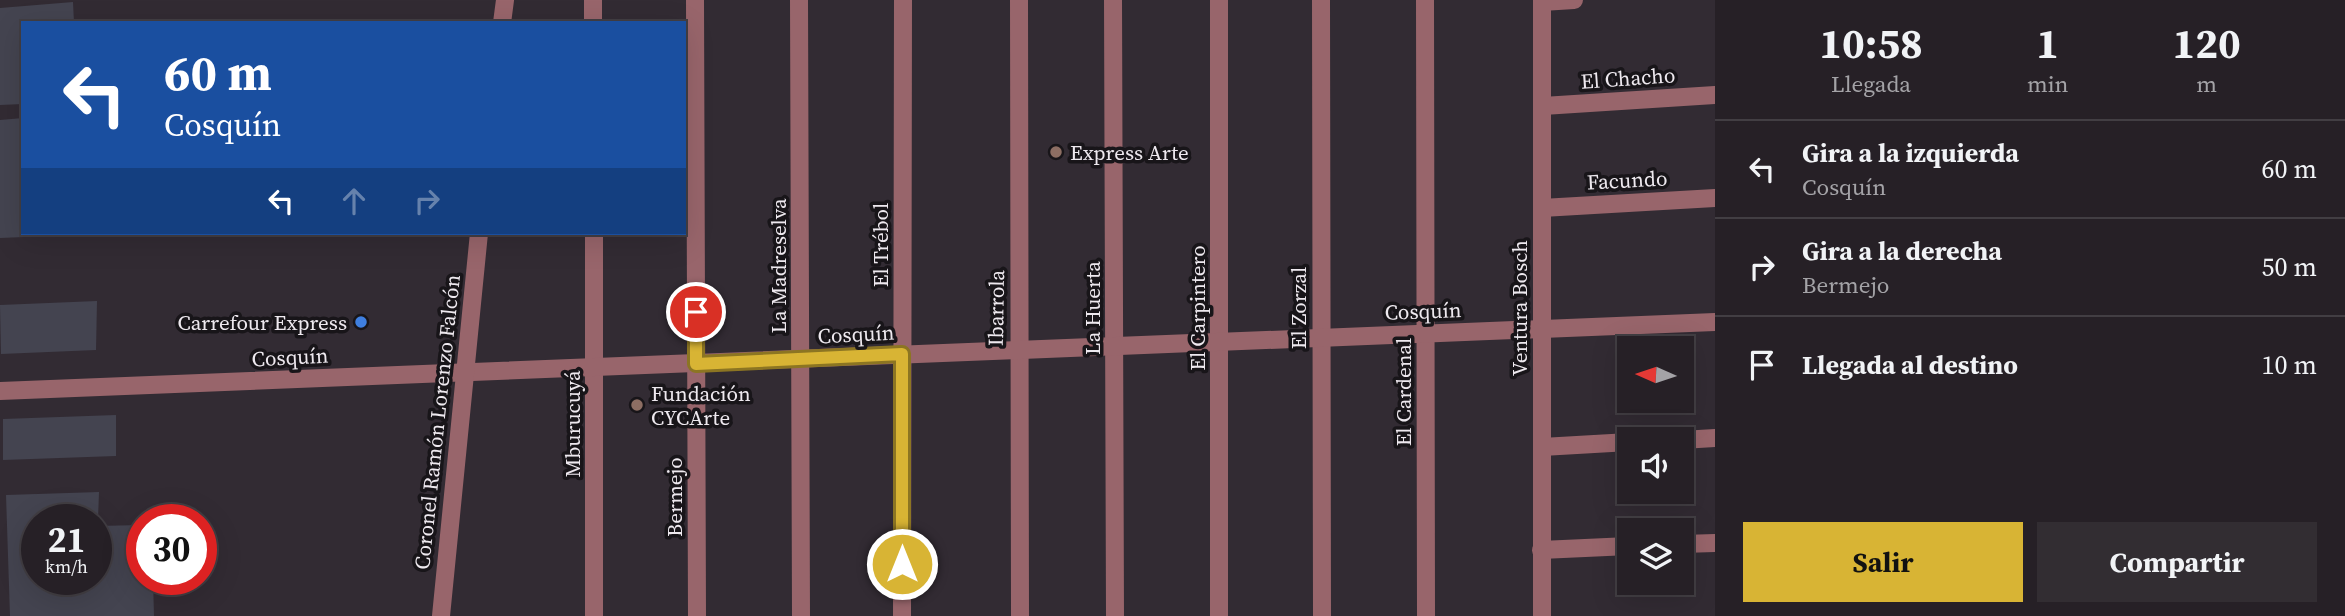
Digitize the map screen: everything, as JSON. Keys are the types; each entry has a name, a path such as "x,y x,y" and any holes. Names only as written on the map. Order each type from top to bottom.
{"street":[{"path":"502,21 505,0"},
{"path":"593,0 593,21"},
{"name":"Bermejo","path":"695,0 697,616"},
{"name":"La Madreselva","path":"799,0 801,616"},
{"name":"El Trébol","path":"902,0 902,616"},
{"name":"Ibarrola","path":"1019,0 1020,616"},
{"name":"La Huerta","path":"1114,0 1115,616"},
{"name":"El Carpintero","path":"1219,0 1219,616"},
{"name":"El Zorzal","path":"1321,0 1322,616"},
{"name":"El Cardenal","path":"1425,0 1426,616"},
{"path":"1542,1 1574,0"},
{"name":"Ventura Bosch","path":"1542,1 1542,616"},
{"name":"El Chacho","path":"1543,106 1715,95"},
{"name":"Facundo","path":"1542,208 1715,198"},
{"name":"Coronel Ramón Lorenzo Falcón","path":"441,616 479,235"},
{"name":"Mburucuyá","path":"594,235 594,616"},
{"name":"Cosquín","path":"0,391 1715,322"},
{"path":"1694,439 1715,438"},
{"path":"1542,447 1617,443"},
{"path":"1694,544 1715,543"},
{"path":"1541,550 1617,547"}],"building":[{"path":"73,2 74,21 21,21 21,104 0,105 0,8"},
{"path":"21,118 21,235 72,235 0,238 0,120"},
{"path":"97,301 96,350 1,354 0,305"},
{"path":"116,415 116,456 3,460 3,419"},
{"path":"99,492 99,504 21,504 21,595 112,595 112,526 126,525 126,595 153,595 154,616 10,616 6,495"}],"place":[{"name":"Express Arte","path":"1056,152"},
{"name":"Carrefour Express","path":"361,322"},
{"name":"Fundación CYCArte","path":"637,405"}],"route":[{"path":"696,312 696,364 902,354 902,564"}]}
